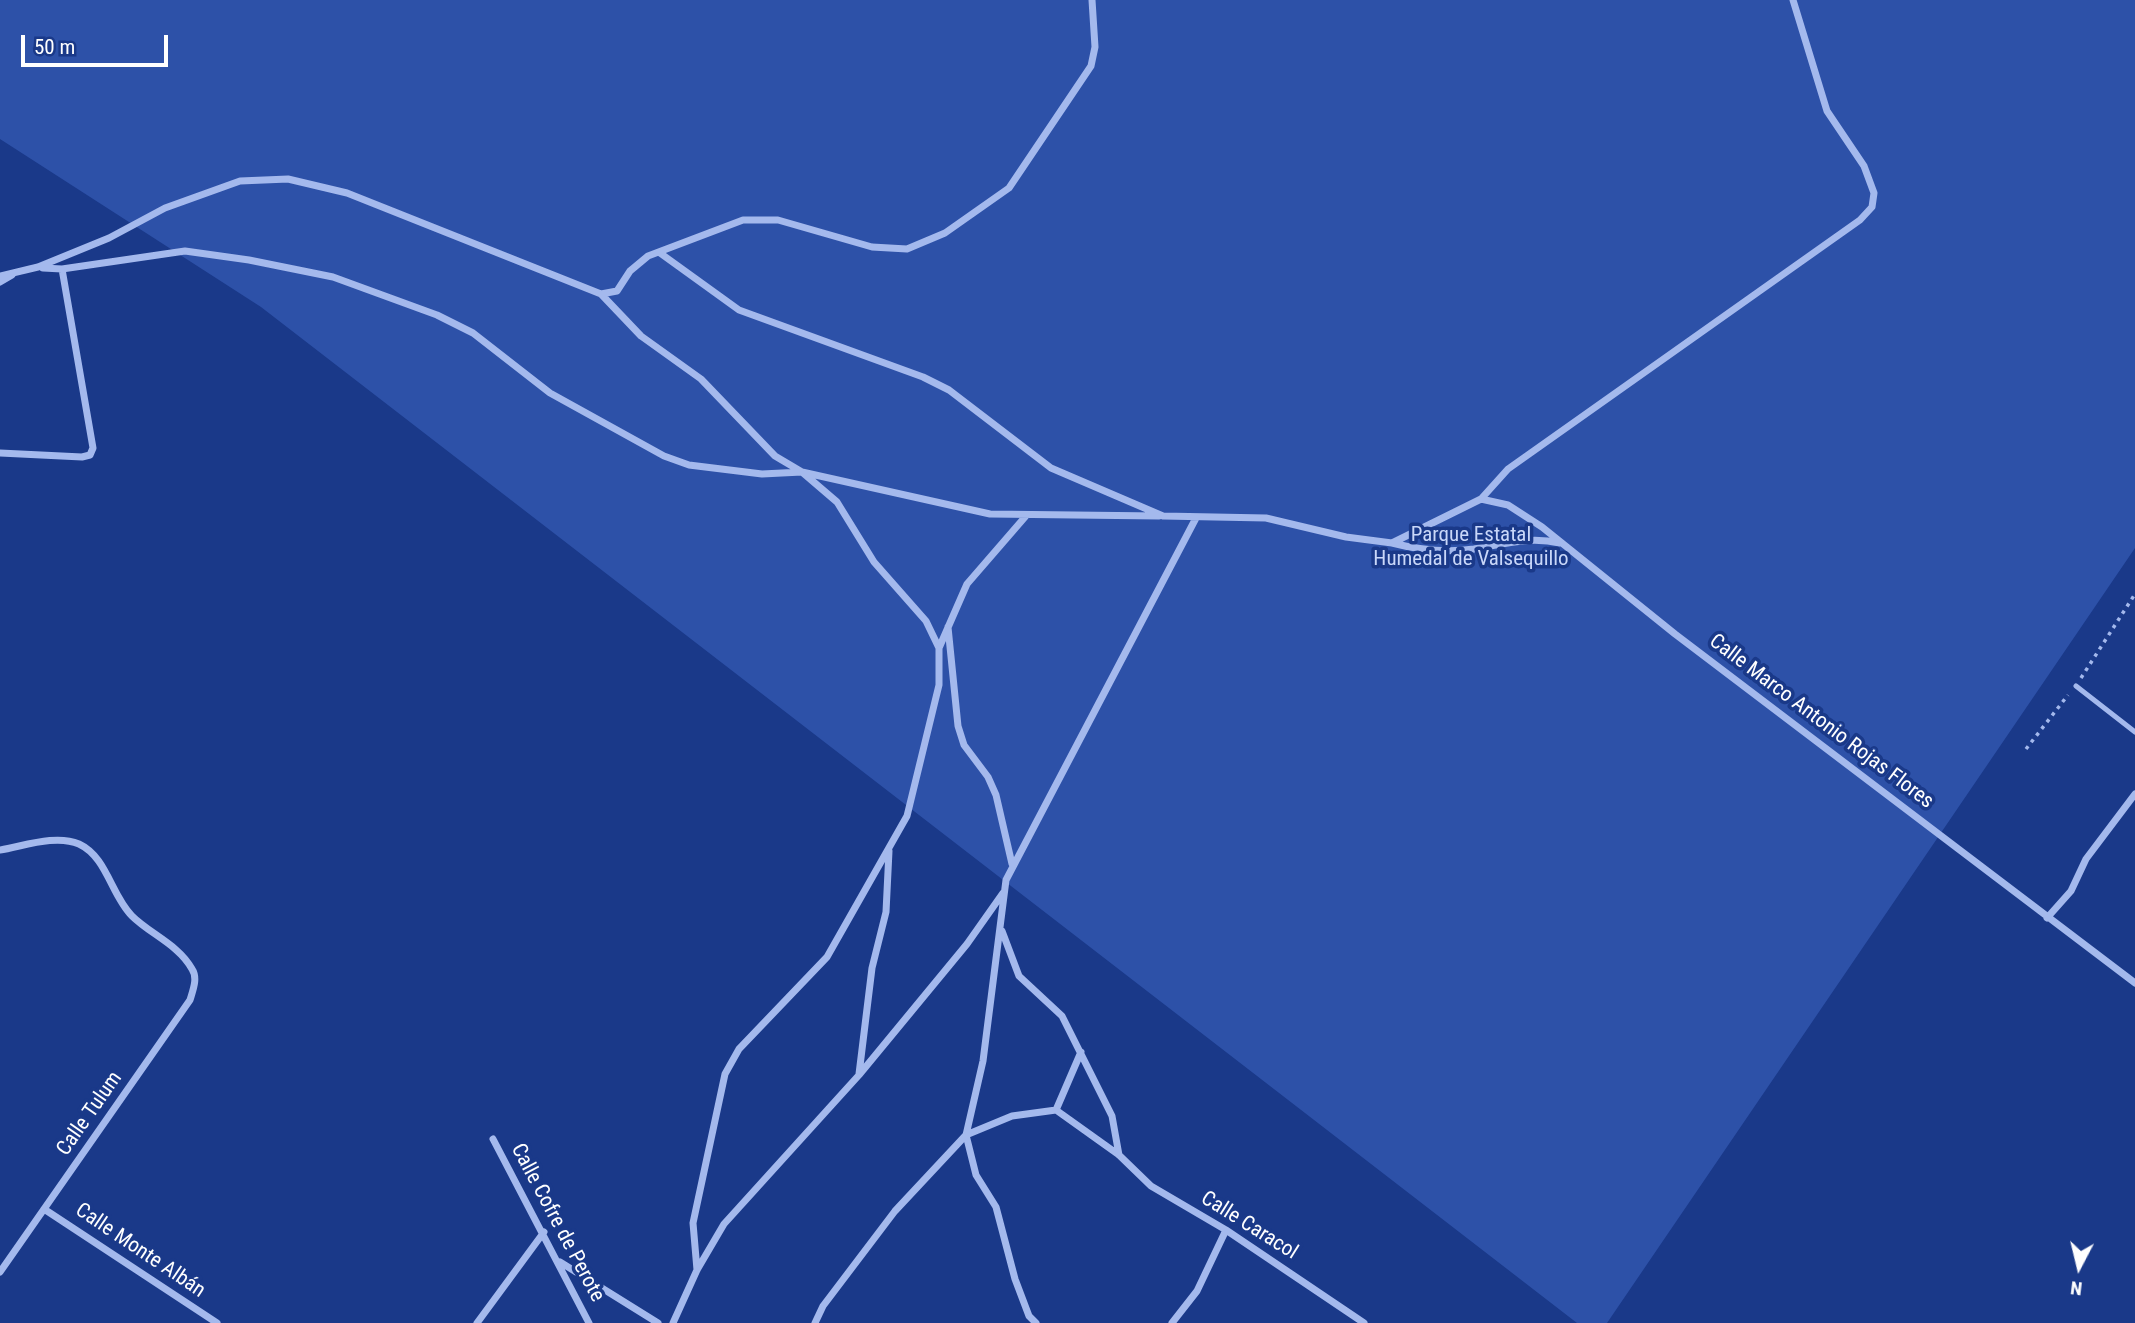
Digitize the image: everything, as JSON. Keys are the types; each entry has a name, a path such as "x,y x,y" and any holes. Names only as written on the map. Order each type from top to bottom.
{"street":[{"path":"601,294 617,291 639,261 743,220 778,220 872,247 907,249 945,233 992,202 1023,172 1091,66 1094,47 1092,0"},
{"path":"1094,9 1097,0"},
{"path":"1392,543 1481,499 1508,469 1860,220 1872,207 1874,192 1864,166 1827,111 1793,0"},
{"path":"0,275 38,267 109,237 165,208 240,181 288,179 347,193 601,294 641,336 701,379 775,456 802,472 837,502 874,562 926,621 939,648"},
{"path":"38,267 62,269 185,251 249,260 333,277 437,315 473,333 550,393 677,462 762,474 802,472 990,514 1025,517 1266,518 1346,537 1434,551 1471,549 1540,538 1561,543"},
{"path":"660,253 739,310 923,377 949,390 1051,468 1163,516"},
{"path":"0,453 82,457 90,455 93,448 62,269"},
{"path":"0,282 19,272"},
{"name":"Calle Marco Antonio Rojas Flores","path":"1481,499 1508,505 1561,543 2135,983"},
{"path":"697,1270 693,1223 725,1074 739,1049 827,957 907,816 939,685 939,648 968,584 979,567 1025,517"},
{"path":"1036,1323 1029,1316 1015,1279 996,1207 976,1175 966,1135 983,1061 1004,892 1012,864 1056,787 1196,518"},
{"path":"948,627 958,726 964,746 988,777 996,795 1012,864"},
{"path":"2047,918 2071,891 2086,859 2135,794"},
{"name":"Calle Tulum","path":"0,850 63,839 79,844 95,854 131,915 183,956 194,971 190,1000 0,1272"},
{"path":"859,1075 872,968 886,912 889,848"},
{"path":"673,1323 697,1270 724,1224 859,1075 967,944 1004,892"},
{"path":"1001,929 1019,975 1062,1016 1081,1052 1112,1116 1119,1155"},
{"path":"815,1323 823,1306 895,1211 966,1135 1012,1116 1055,1110 1081,1052"},
{"name":"Calle Caracol","path":"1055,1110 1119,1155 1152,1186 1226,1230 1364,1323"},
{"name":"Calle Cofre de Perote","path":"493,1139 560,1262 589,1323"},
{"name":"Calle Monte Albán","path":"44,1209 216,1323"},
{"path":"1172,1323 1196,1291 1226,1230"},
{"path":"477,1323 544,1232"},
{"path":"560,1262 658,1323"}],"lane":[{"path":"2076,686 2135,732"}],"path":[{"path":"2026,749 2076,686 2135,594"}],"green space":[{"name":"Parque Estatal Humedal de Valsequillo","path":"0,0 2135,0 2135,548 1607,1323 1577,1323 261,307 0,139"}]}
